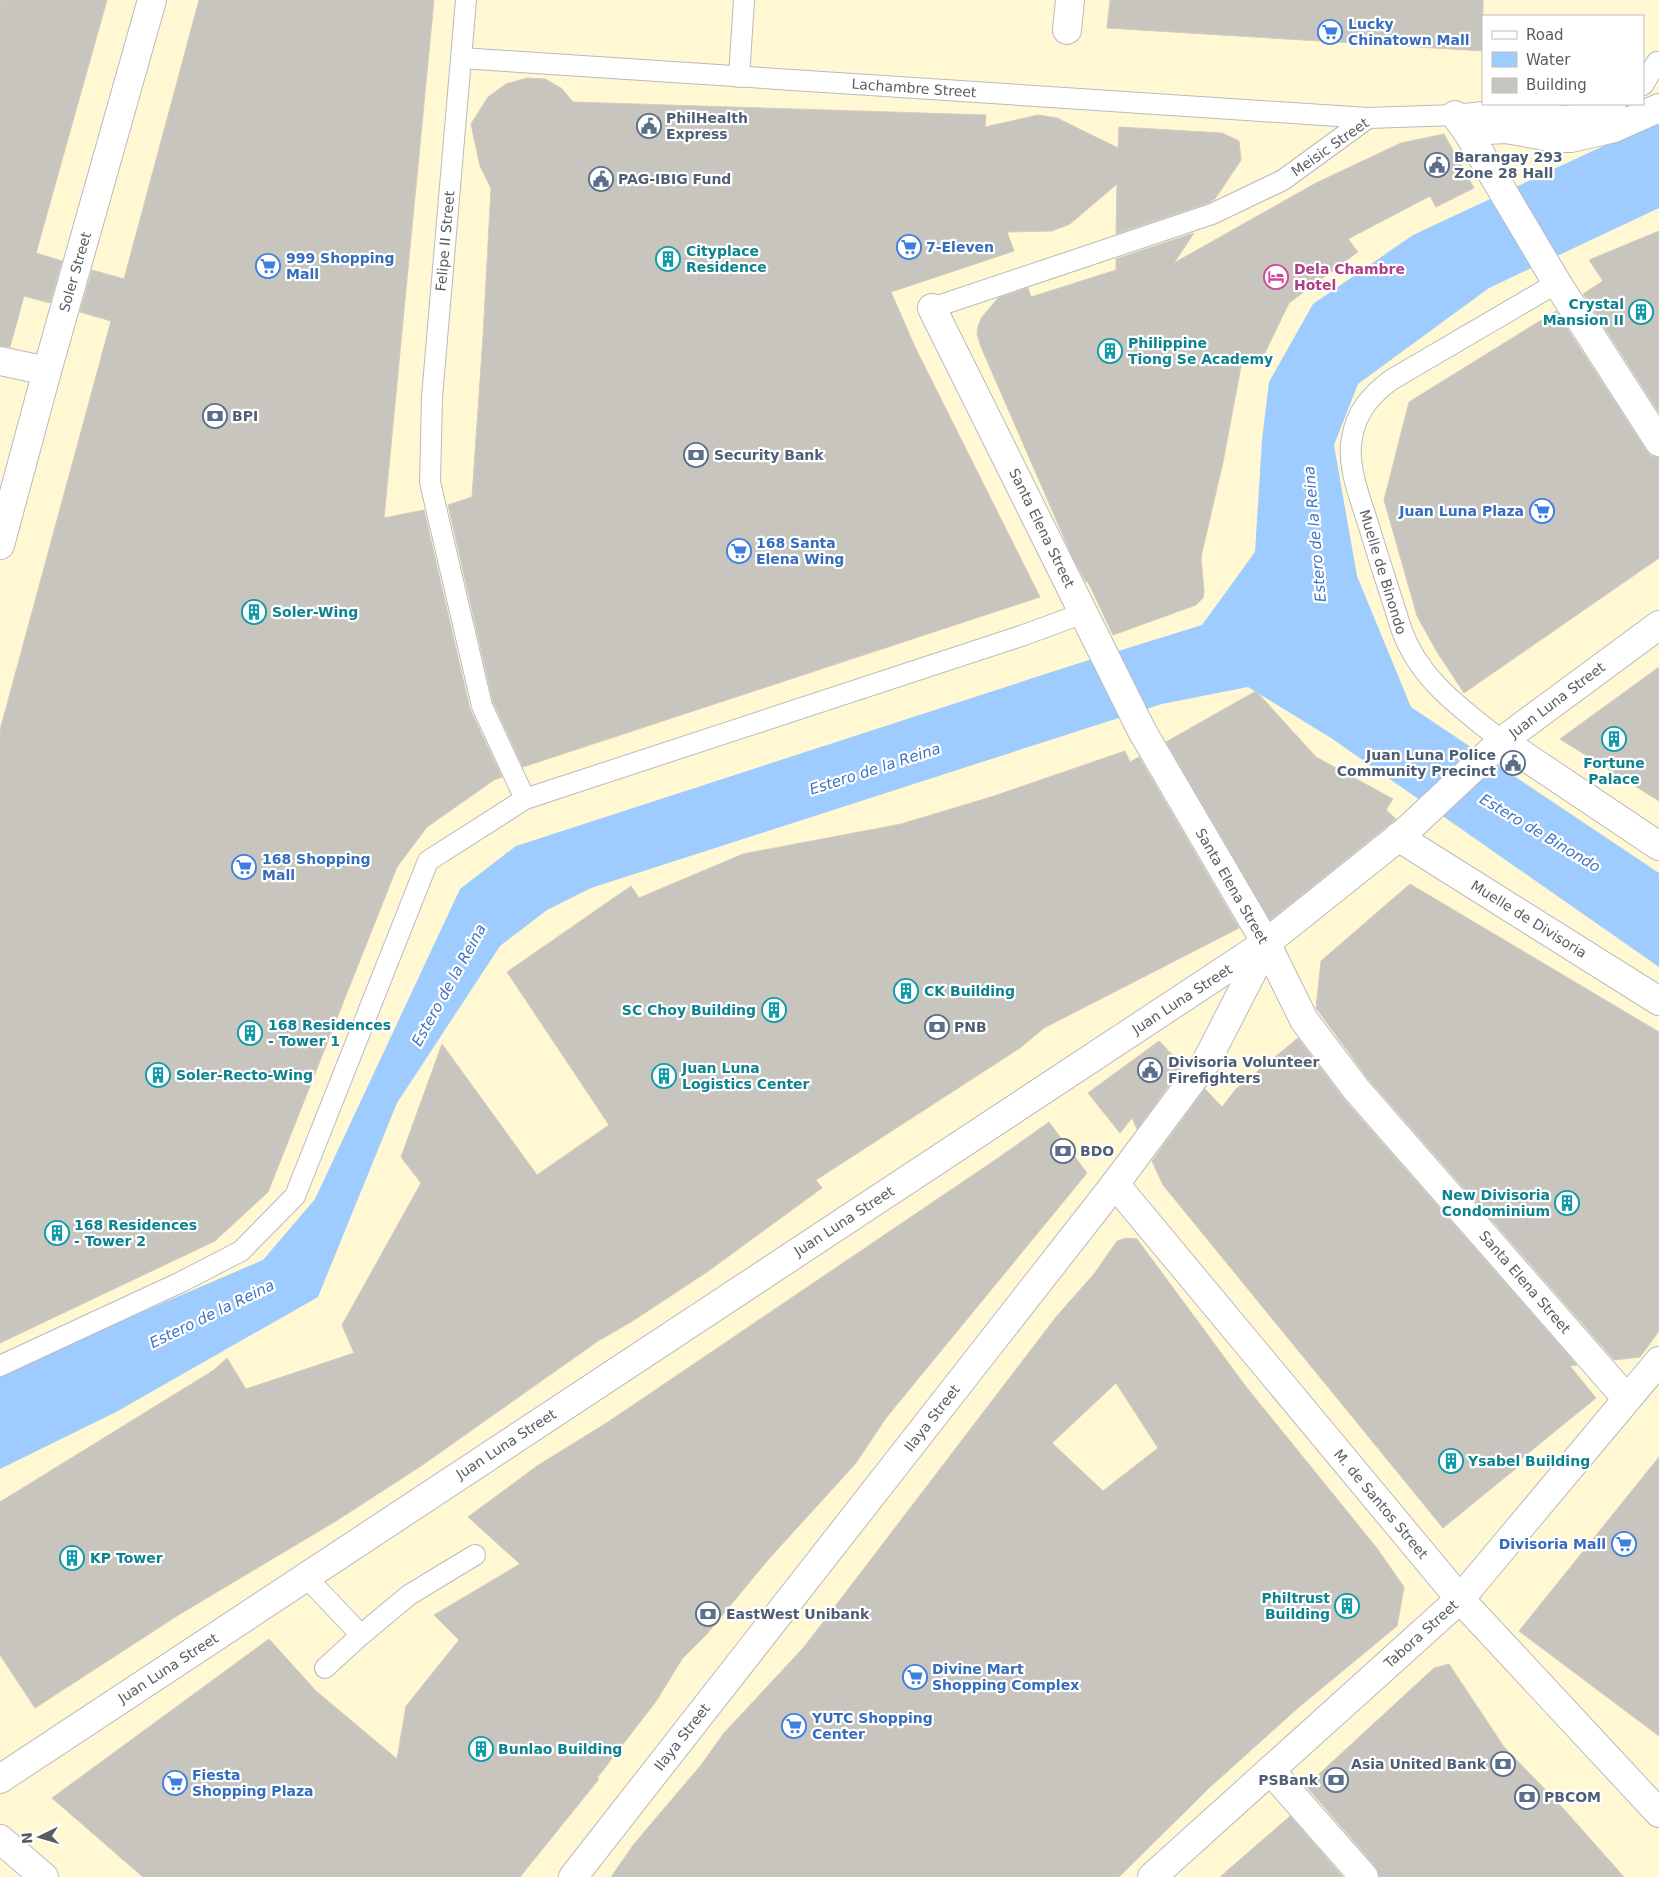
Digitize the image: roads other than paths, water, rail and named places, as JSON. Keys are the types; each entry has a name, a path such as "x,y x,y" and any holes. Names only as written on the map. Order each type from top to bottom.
{"street":[{"name":"Soler Street","path":"0,545 46,371 152,0"},
{"path":"1067,30 1070,0"},
{"path":"1461,123 1556,138 1571,138 1614,128 1659,108"},
{"path":"1461,123 1552,275 1659,442"},
{"name":"Santa Elena Street","path":"932,308 1142,731 1266,943 1304,1020 1356,1089 1627,1399"},
{"path":"0,361 46,371"},
{"name":"Juan Luna Street","path":"0,1779 1266,943 1402,834 1497,745 1659,625"},
{"name":"Muelle de Binondo","path":"1497,745 1659,846"},
{"name":"Muelle de Divisoria","path":"1402,834 1659,1001"},
{"name":"Ilaya Street","path":"573,1877 1115,1184 1206,1062 1266,943"},
{"name":"M. de Santos Street","path":"1115,1184 1460,1598 1659,1813"},
{"name":"Tabora Street","path":"1152,1877 1460,1598 1659,1361"},
{"path":"1270,1770 1364,1877"},
{"path":"0,1839 44,1877"}],"lane":[{"name":"Felipe II Street","path":"466,0 432,397 430,482 482,706 525,800"},
{"path":"740,77 744,0"},
{"name":"Lachambre Street","path":"461,58 1368,118"},
{"path":"1644,83 1656,62"},
{"name":"Meisic Street","path":"932,308 1212,214 1283,180 1368,118 1461,123 1518,109 1564,116 1589,113 1613,105"},
{"name":"Muelle de Binondo","path":"1497,745 1433,684 1410,652 1353,474 1351,439 1357,419 1366,403 1378,390 1552,275"},
{"path":"0,1366 181,1282 241,1251 295,1196 428,861 525,800 1021,636 1084,613"},
{"path":"325,1668 409,1595 474,1555"},
{"path":"306,1577 361,1635"}],"water":[{"path":"1659,120 1659,208 1489,288 1358,384 1334,445 1357,576 1411,707 1659,873 1659,967 1331,738 1248,687 1162,704 591,888 547,910 500,946 397,1103 318,1297 116,1412 0,1469 0,1373 263,1260 315,1199 460,889 516,846 1202,625 1255,552 1262,440 1269,382 1313,304 1413,235"}],"place":[{"name":"Lucky Chinatown Mall","path":"1330,32"},
{"name":"PhilHealth Express","path":"649,126"},
{"name":"Barangay 293 Zone 28 Hall","path":"1437,165"},
{"name":"PAG-IBIG Fund","path":"601,179"},
{"name":"7-Eleven","path":"909,247"},
{"name":"Cityplace Residence","path":"668,259"},
{"name":"999 Shopping Mall","path":"268,266"},
{"name":"Dela Chambre Hotel","path":"1276,277"},
{"name":"Crystal Mansion II","path":"1641,312"},
{"name":"Philippine Tiong Se Academy","path":"1110,351"},
{"name":"BPI","path":"215,416"},
{"name":"Security Bank","path":"696,455"},
{"name":"Juan Luna Plaza","path":"1542,511"},
{"name":"168 Santa Elena Wing","path":"739,551"},
{"name":"Soler-Wing","path":"254,612"},
{"name":"Fortune Palace","path":"1614,739"},
{"name":"Juan Luna Police Community Precinct","path":"1513,763"},
{"name":"168 Shopping Mall","path":"244,867"},
{"name":"CK Building","path":"906,991"},
{"name":"SC Choy Building","path":"774,1010"},
{"name":"PNB","path":"937,1027"},
{"name":"168 Residences - Tower 1","path":"250,1033"},
{"name":"Divisoria Volunteer Firefighters","path":"1150,1070"},
{"name":"Soler-Recto-Wing","path":"158,1075"},
{"name":"Juan Luna Logistics Center","path":"664,1076"},
{"name":"BDO","path":"1063,1151"},
{"name":"New Divisoria Condominium","path":"1567,1203"},
{"name":"168 Residences - Tower 2","path":"57,1233"},
{"name":"Ysabel Building","path":"1451,1461"},
{"name":"Divisoria Mall","path":"1624,1544"},
{"name":"KP Tower","path":"72,1558"},
{"name":"Philtrust Building","path":"1347,1606"},
{"name":"EastWest Unibank","path":"708,1614"},
{"name":"Divine Mart Shopping Complex","path":"915,1677"},
{"name":"YUTC Shopping Center","path":"794,1726"},
{"name":"Bunlao Building","path":"481,1749"},
{"name":"Asia United Bank","path":"1503,1764"},
{"name":"PSBank","path":"1336,1780"},
{"name":"Fiesta Shopping Plaza","path":"175,1783"},
{"name":"PBCOM","path":"1527,1797"}],"water label":[{"name":"Estero de la Reina","path":"1315,534"},
{"name":"Estero de la Reina","path":"875,769"},
{"name":"Estero de Binondo","path":"1540,833"},
{"name":"Estero de la Reina","path":"449,985"},
{"name":"Estero de la Reina","path":"212,1314"}]}
